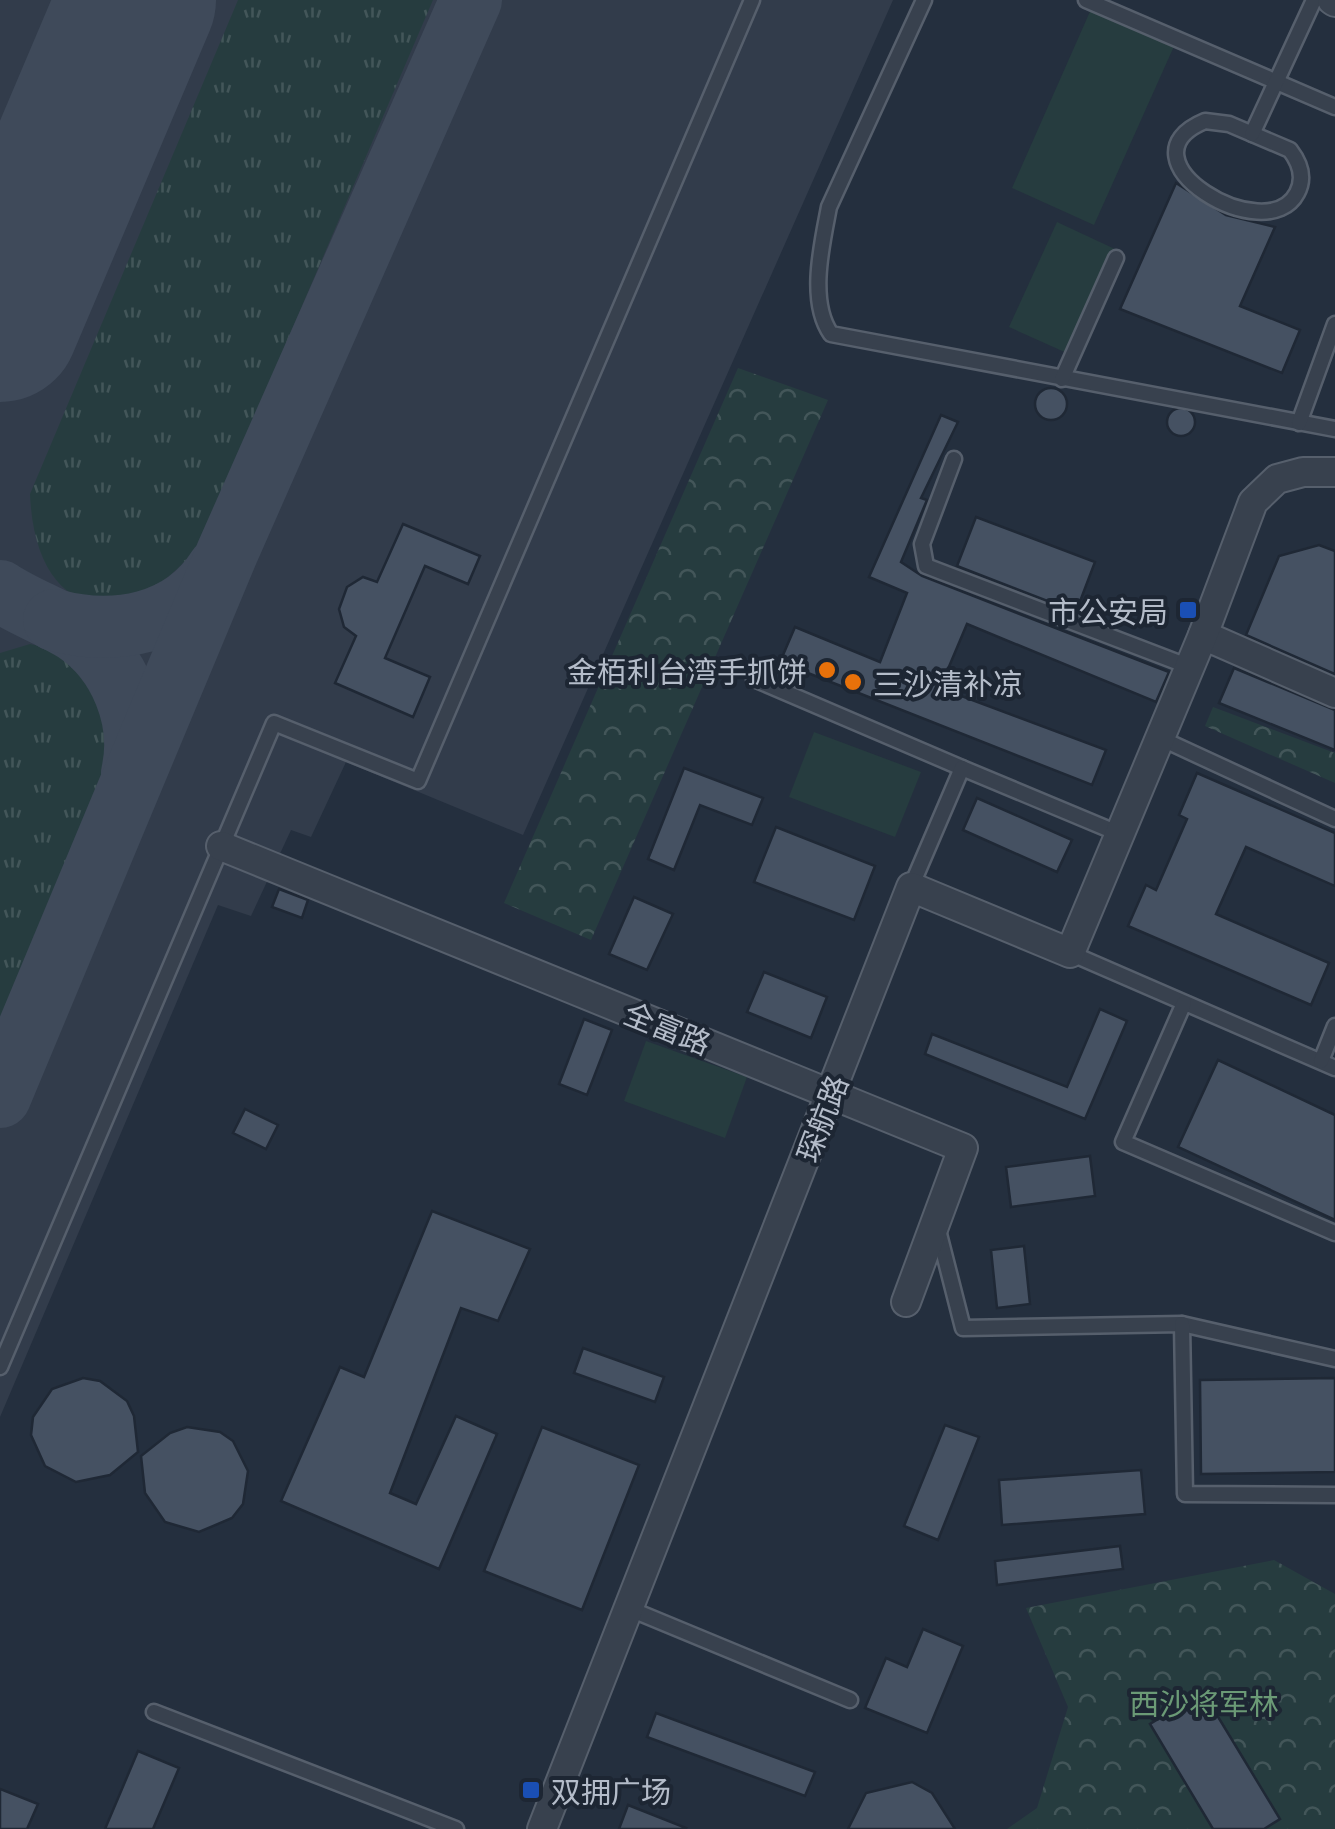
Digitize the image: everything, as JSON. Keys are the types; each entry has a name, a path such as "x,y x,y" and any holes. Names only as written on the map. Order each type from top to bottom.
{"street":[{"path":"911,886 1070,953 1204,635 1253,502 1263,488 1303,472 1335,472"},
{"path":"1204,635 1335,693"},
{"name":"全富路","path":"220,846 963,1148 906,1302"},
{"name":"琛航路","path":"542,1829 911,886"}],"lane":[{"path":"0,1367 274,724 418,781 752,0"},
{"path":"924,0 830,207 822,244 820,308 831,334 844,340 1335,429"},
{"path":"1086,0 1335,107"},
{"path":"1252,134 1314,0"},
{"path":"1218,120 1252,134 1290,150 1298,160 1300,183 1289,204 1278,211 1254,212 1192,188 1184,179 1176,156 1185,134 1194,126 1218,120"},
{"path":"1062,379 1116,258"},
{"path":"1299,423 1335,324"},
{"path":"954,459 922,544 926,566 1190,667"},
{"path":"754,679 1120,834"},
{"path":"1160,738 1335,818"},
{"name":"琛航路","path":"911,886 962,768"},
{"path":"1070,953 1328,1065 1335,1026"},
{"path":"1184,1002 1124,1142 1335,1232"},
{"path":"935,1220 963,1328 1182,1324 1335,1360"},
{"path":"1182,1324 1184,1494 1335,1495"},
{"path":"630,1610 850,1700"},
{"path":"154,1712 456,1829"}],"shaded area":[{"path":"0,0 893,0 523,835 346,762 311,837 291,830 251,916 218,905 0,1417"}],"green space":[{"path":"238,0 433,0 201,542 173,573 145,593 117,603 90,602 67,591 49,569 36,537 30,494"},
{"path":"1092,7 1175,44 1094,225 1012,188"},
{"path":"1057,222 1117,250 1069,354 1009,327"},
{"path":"738,368 828,400 591,940 504,903"},
{"path":"30,644 52,650 85,675 103,712 107,755 103,777 0,1020 0,653"},
{"path":"1213,707 1335,753 1335,783 1205,726"},
{"path":"814,732 921,772 895,837 789,797"},
{"path":"646,1041 747,1077 725,1138 624,1101"},
{"name":"西沙将军林","path":"1274,1560 1335,1594 1335,1829 1007,1829 1037,1808 1068,1707 1026,1608"}],"building":[{"path":"1176,183 1226,215 1275,227 1240,306 1300,330 1282,373 1120,309"},
{"path":"1051,388 1062,393 1067,404 1062,415 1051,420 1040,415 1035,404 1040,393"},
{"path":"1181,408 1191,412 1195,422 1191,432 1181,436 1171,432 1167,422 1171,412"},
{"path":"941,415 958,422 921,498 927,500 901,562 922,576 1169,672 1156,702 967,624 940,688 1106,750 1092,785 780,662 795,627 880,662 907,593 869,577"},
{"path":"976,517 1095,562 1076,612 957,566"},
{"path":"403,524 480,556 468,584 425,566 385,658 430,677 413,717 335,683 356,636 344,627 339,609 347,587 363,577 377,582"},
{"path":"1319,545 1335,551 1335,674 1246,635 1279,556"},
{"path":"1234,668 1335,710 1335,750 1219,703"},
{"path":"684,768 763,798 752,825 700,805 674,870 648,859"},
{"path":"1197,773 1335,833 1335,886 1246,847 1216,914 1329,963 1311,1005 1128,926 1146,885 1156,890 1187,819 1179,815"},
{"path":"977,798 1072,840 1057,872 963,830"},
{"path":"776,827 875,866 854,920 754,882"},
{"path":"279,889 308,900 302,918 272,907"},
{"path":"634,897 673,914 647,970 609,954"},
{"path":"764,972 827,997 811,1038 747,1012"},
{"path":"1100,1009 1127,1021 1085,1119 925,1054 932,1034 1067,1087"},
{"path":"584,1019 612,1030 587,1095 559,1084"},
{"path":"1218,1060 1335,1115 1335,1220 1178,1147"},
{"path":"245,1109 278,1125 266,1149 233,1133"},
{"path":"1090,1156 1095,1196 1011,1207 1006,1167"},
{"path":"432,1211 530,1249 498,1321 461,1308 390,1493 416,1504 456,1416 497,1434 439,1569 281,1501 340,1367 364,1377"},
{"path":"1024,1246 1030,1304 997,1308 991,1250"},
{"path":"583,1348 664,1377 655,1402 574,1373"},
{"path":"83,1378 100,1381 127,1401 134,1416 138,1452 110,1475 76,1482 45,1466 31,1435 33,1417 52,1389"},
{"path":"1335,1378 1335,1472 1201,1474 1200,1380"},
{"path":"945,1425 979,1437 938,1540 904,1526"},
{"path":"187,1427 220,1432 233,1441 248,1471 243,1504 232,1518 199,1532 165,1522 145,1493 141,1456 170,1433"},
{"path":"542,1427 639,1465 582,1610 484,1571"},
{"path":"1141,1470 1145,1514 1002,1525 999,1480"},
{"path":"1120,1546 1123,1569 997,1585 995,1561"},
{"path":"923,1629 963,1646 927,1733 865,1708 886,1658 907,1667"},
{"path":"1203,1692 1280,1819 1264,1829 1213,1829 1150,1724"},
{"path":"656,1713 815,1772 805,1796 647,1737"},
{"path":"138,1751 179,1768 153,1829 105,1829"},
{"path":"912,1782 932,1793 955,1829 848,1829 866,1793"},
{"path":"0,1789 38,1804 27,1829 0,1829"},
{"path":"628,1805 686,1828 619,1829"}],"taxiway":[{"path":"0,1097 227,553 471,0"},
{"path":"54,620 100,627 145,621 186,602 218,568"},
{"path":"0,591 75,631 105,658 125,693 131,713 135,753 132,773"}],"runway":[{"path":"0,323 137,0"}],"place":[{"name":"市公安局","path":"1188,610"},
{"name":"金栢利台湾手抓饼","path":"827,670"},
{"name":"三沙清补凉","path":"853,682"},
{"name":"双拥广场","path":"531,1790"}]}
